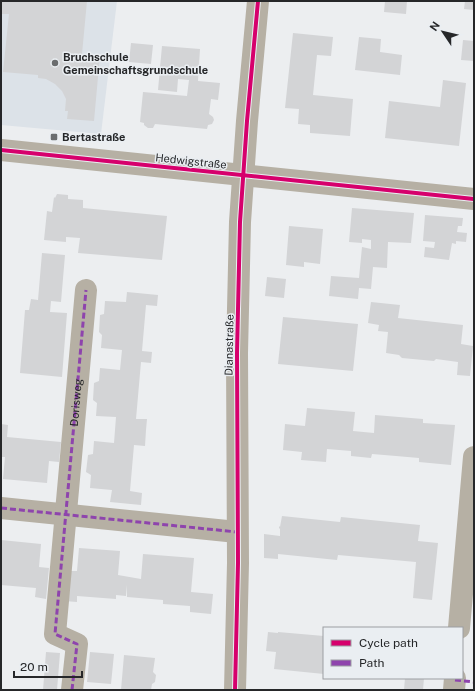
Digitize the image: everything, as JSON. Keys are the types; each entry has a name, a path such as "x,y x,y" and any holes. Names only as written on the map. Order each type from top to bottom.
{"street":[{"name":"Dianastraße","path":"236,690 237,353 240,222 247,121 258,1"},
{"name":"Hedwigstraße","path":"1,150 474,199"},
{"name":"Dorisweg","path":"72,690 77,644 55,634 86,290"},
{"path":"459,627 473,469"},
{"path":"1,508 237,532"},
{"path":"454,690 455,679"}],"shaded area":[{"name":"Bruchschule Gemeinschaftsgrundschule","path":"1,1 117,1 101,134 1,125"}],"building":[{"path":"1,1 87,1 82,54 100,55 94,121 67,119 68,111 65,111 66,99 62,91 55,84 46,79 38,78 38,75 3,72 9,14 1,14"},
{"path":"385,1 407,1 406,14 384,12"},
{"path":"465,1 474,1 474,10 464,9"},
{"path":"293,33 333,37 331,56 317,55 313,95 353,99 350,136 310,133 310,125 298,124 299,109 285,108"},
{"path":"359,37 381,39 380,52 402,55 400,75 355,70"},
{"path":"463,40 474,41 474,61 461,60"},
{"path":"131,43 153,45 151,64 129,62"},
{"path":"162,46 200,49 198,81 220,83 218,100 211,99 209,114 214,120 212,124 208,125 207,129 155,124 153,128 148,128 144,125 144,123 140,122 143,92 187,96 189,80 178,79 177,92 158,90"},
{"path":"443,80 466,83 459,146 385,138 389,101 440,107"},
{"path":"57,194 68,195 68,199 83,200 83,208 167,216 162,260 78,253 80,238 66,237 66,242 44,240 47,211 52,212 54,197 55,198"},
{"path":"352,208 414,213 411,243 388,242 387,268 373,267 371,289 359,288 358,299 329,296 331,276 359,278 362,247 371,249 371,240 362,239 362,243 349,242"},
{"path":"425,215 463,218 462,226 458,226 457,232 467,233 466,242 456,241 456,244 452,243 449,260 424,257 425,247 434,248 435,242 423,241"},
{"path":"289,226 323,229 320,264 304,262 304,267 286,265"},
{"path":"42,253 65,255 61,302 51,301 50,312 67,313 62,377 20,373 25,310 29,310 31,299 38,300"},
{"path":"267,277 286,279 284,298 265,296"},
{"path":"127,292 158,295 157,306 146,305 142,351 152,352 151,363 141,362 136,419 147,419 145,446 134,445 130,491 142,493 141,505 110,502 112,490 90,488 91,475 86,472 88,455 93,454 94,441 114,443 116,417 96,416 97,403 93,400 94,383 99,381 100,368 120,370 122,350 101,348 102,335 99,332 100,315 104,314 105,301 126,302"},
{"path":"371,302 400,305 398,318 463,325 461,344 473,346 470,376 457,375 458,362 436,359 434,361 402,358 399,355 386,353 388,332 378,331 379,325 368,323"},
{"path":"283,317 358,324 353,371 278,364"},
{"path":"307,408 355,412 353,431 374,433 375,415 423,419 423,423 455,425 451,465 419,462 419,458 372,454 371,458 351,456 351,451 327,449 326,462 301,460 302,452 283,450 285,424 305,426"},
{"path":"1,424 8,425 7,437 61,442 59,462 49,461 47,483 3,479 5,457 1,457"},
{"path":"282,516 340,522 341,517 420,525 418,541 438,543 432,600 413,598 416,562 338,555 337,560 278,554 278,559 264,558 264,534 280,536 279,526 280,527"},
{"path":"1,540 41,544 39,567 49,568 46,599 35,597 36,588 1,585"},
{"path":"79,548 120,551 118,575 141,579 143,554 194,558 191,592 213,594 211,614 190,612 190,606 163,604 163,600 127,597 127,585 126,596 116,595 116,599 77,596 77,602 64,601 67,571 77,571"},
{"path":"268,632 323,636 323,674 274,669 276,652 266,651"},
{"path":"46,652 60,653 57,690 43,690"},
{"path":"90,652 114,654 111,684 87,682"},
{"path":"124,655 155,658 153,672 156,675 155,682 152,684 151,690 121,690"},
{"path":"405,679 424,679 423,690 404,690"}],"marked path":[{"path":"72,690 77,644 55,634 86,290"},
{"path":"1,508 237,532"},
{"path":"455,680 474,682"}],"cycle path":[{"path":"235,690 238,563 237,353 240,222 247,121 258,1"},
{"path":"1,150 474,199"}],"place":[{"name":"Bruchschule Gemeinschaftsgrundschule","path":"55,63"},
{"name":"Bertastraße","path":"54,137"}]}
